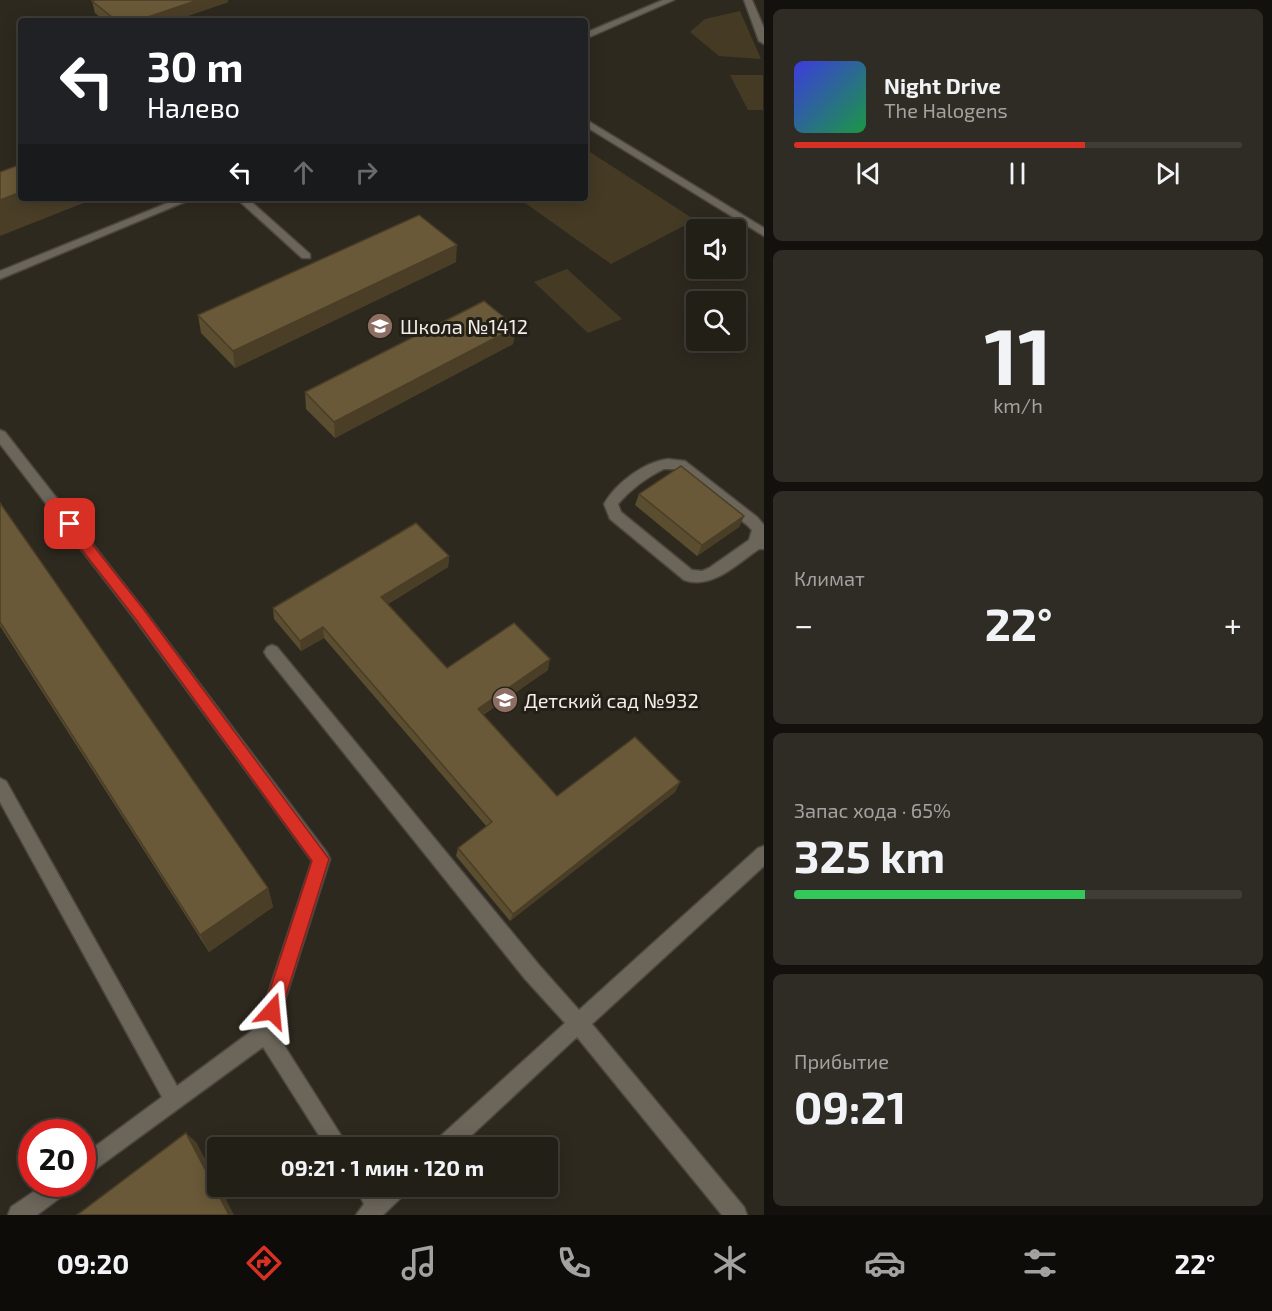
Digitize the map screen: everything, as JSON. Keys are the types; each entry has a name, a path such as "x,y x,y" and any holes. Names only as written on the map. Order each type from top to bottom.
{"lane":[{"path":"588,35 670,0"},
{"path":"748,0 764,42"},
{"path":"588,124 764,233"},
{"path":"0,275 182,201"},
{"path":"244,201 306,256"},
{"path":"0,435 140,614 321,859 265,1033 96,1159"},
{"path":"680,465 752,521 759,529 760,543 703,578 689,576 615,515 611,504 615,495 658,466 680,465"},
{"path":"272,651 532,972 579,1024 736,1215"},
{"path":"0,786 176,1101"},
{"path":"454,1137 764,854"},
{"path":"265,1033 332,1137"},
{"path":"19,1215 44,1197"},
{"path":"372,1211 387,1197"}],"shaded area":[{"path":"740,11 761,59 719,56 690,32 705,19"},
{"path":"730,75 763,75 763,110 748,110"},
{"path":"588,151 693,219 686,219 686,225 611,264 522,201 588,201"},
{"path":"567,269 622,319 588,333 534,282"}],"building":[{"path":"198,0 145,18 113,18 92,1"},
{"path":"18,165 18,193 0,200 0,172"},
{"path":"419,215 457,245 233,351 198,315"},
{"path":"484,301 516,327 334,422 305,392"},
{"path":"681,466 744,516 702,545 639,494"},
{"path":"0,503 268,888 200,935 0,622"},
{"path":"416,523 449,556 381,597 447,668 514,623 550,659 478,709 557,796 635,737 680,782 513,914 458,848 492,822 323,627 300,641 273,608"},
{"path":"186,1133 207,1173 207,1197 220,1197 229,1215 77,1215"}],"place":[{"name":"Школа №1412","path":"380,326"},
{"name":"Детский сад №932","path":"505,700"}],"route":[{"path":"70,524 140,614 321,859 272,1011"}]}
